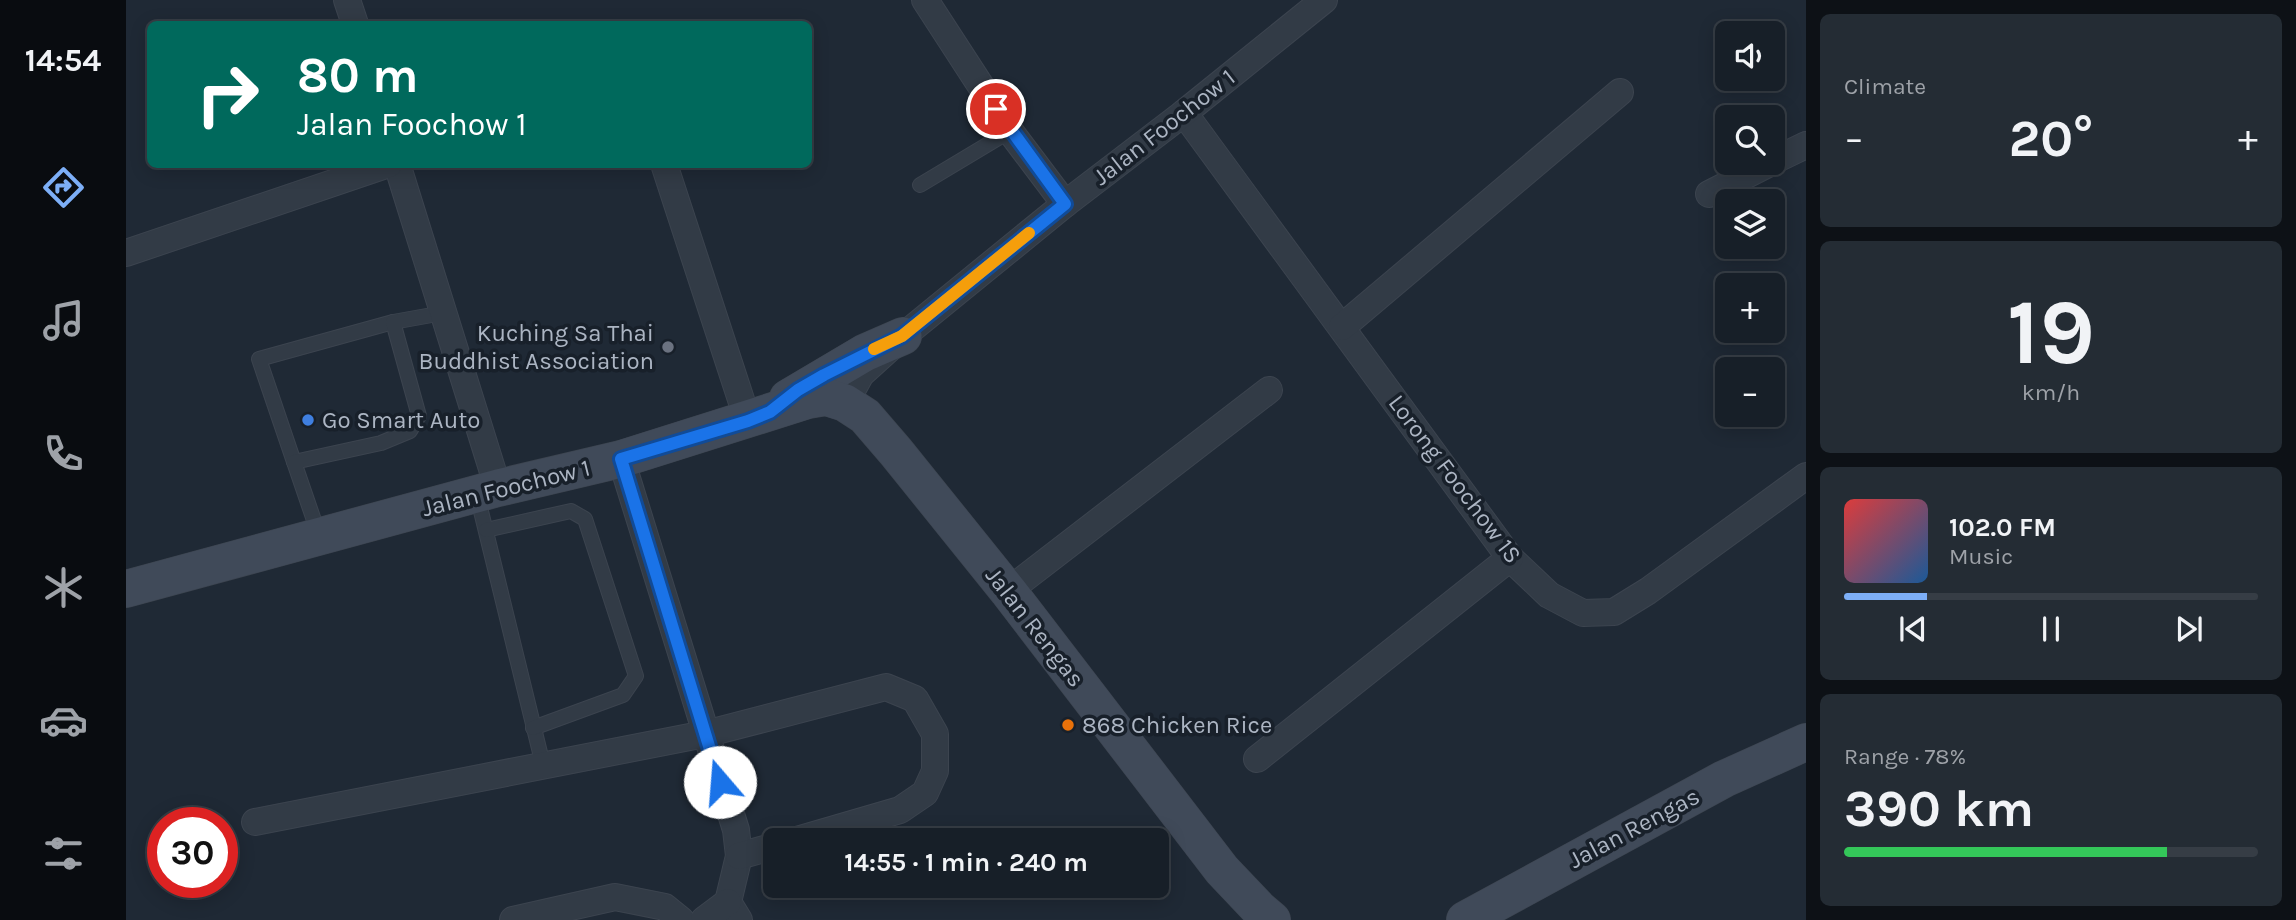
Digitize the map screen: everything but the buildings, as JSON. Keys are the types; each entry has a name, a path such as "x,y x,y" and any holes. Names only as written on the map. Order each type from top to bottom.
{"street":[{"path":"347,0 354,21"},
{"path":"925,0 1010,131 1065,204"},
{"name":"Jalan Foochow 1","path":"126,589 487,491 621,459 808,400 826,397 845,403 861,374 902,336 1324,0"},
{"path":"1342,327 1620,92"},
{"name":"Lorong Foochow 1S","path":"1184,113 1510,558 1549,594 1583,613 1614,612 1648,592 1806,475"},
{"path":"1785,155 1806,145"},
{"path":"126,253 377,168"},
{"path":"398,168 443,313 487,491"},
{"path":"666,168 759,416 824,375 902,336"},
{"path":"1709,194 1746,175"},
{"path":"1008,591 1269,390"},
{"name":"Jalan Rengas","path":"845,403 865,416 896,452 1008,591 1222,870 1272,920"},
{"path":"621,459 736,830 740,856 733,911 704,920"},
{"path":"1257,759 1510,558"},
{"path":"255,822 705,734 886,687 915,699 935,734 935,771 925,793 901,810 839,828"},
{"name":"Jalan Rengas","path":"1465,920 1724,779 1806,741"},
{"path":"740,856 763,849"},
{"path":"513,920 615,897 665,906 681,920"}],"lane":[{"path":"920,186 1010,131"},
{"path":"319,536 259,359 393,322 443,313"},
{"path":"295,461 380,443 410,431 419,416 393,322"},
{"path":"487,491 486,530 542,765"},
{"path":"486,530 571,511 584,519 636,676 622,695 534,729"}],"slow traffic":[{"path":"874,349 902,336 1029,233"}],"place":[{"name":"Kuching Sa Thai Buddhist Association","path":"668,347"},
{"name":"Go Smart Auto","path":"308,420"},
{"name":"868 Chicken Rice","path":"1068,725"}],"route":[{"path":"720,782 621,459 770,412 798,390 824,375 902,336 1065,204 996,109"}]}
